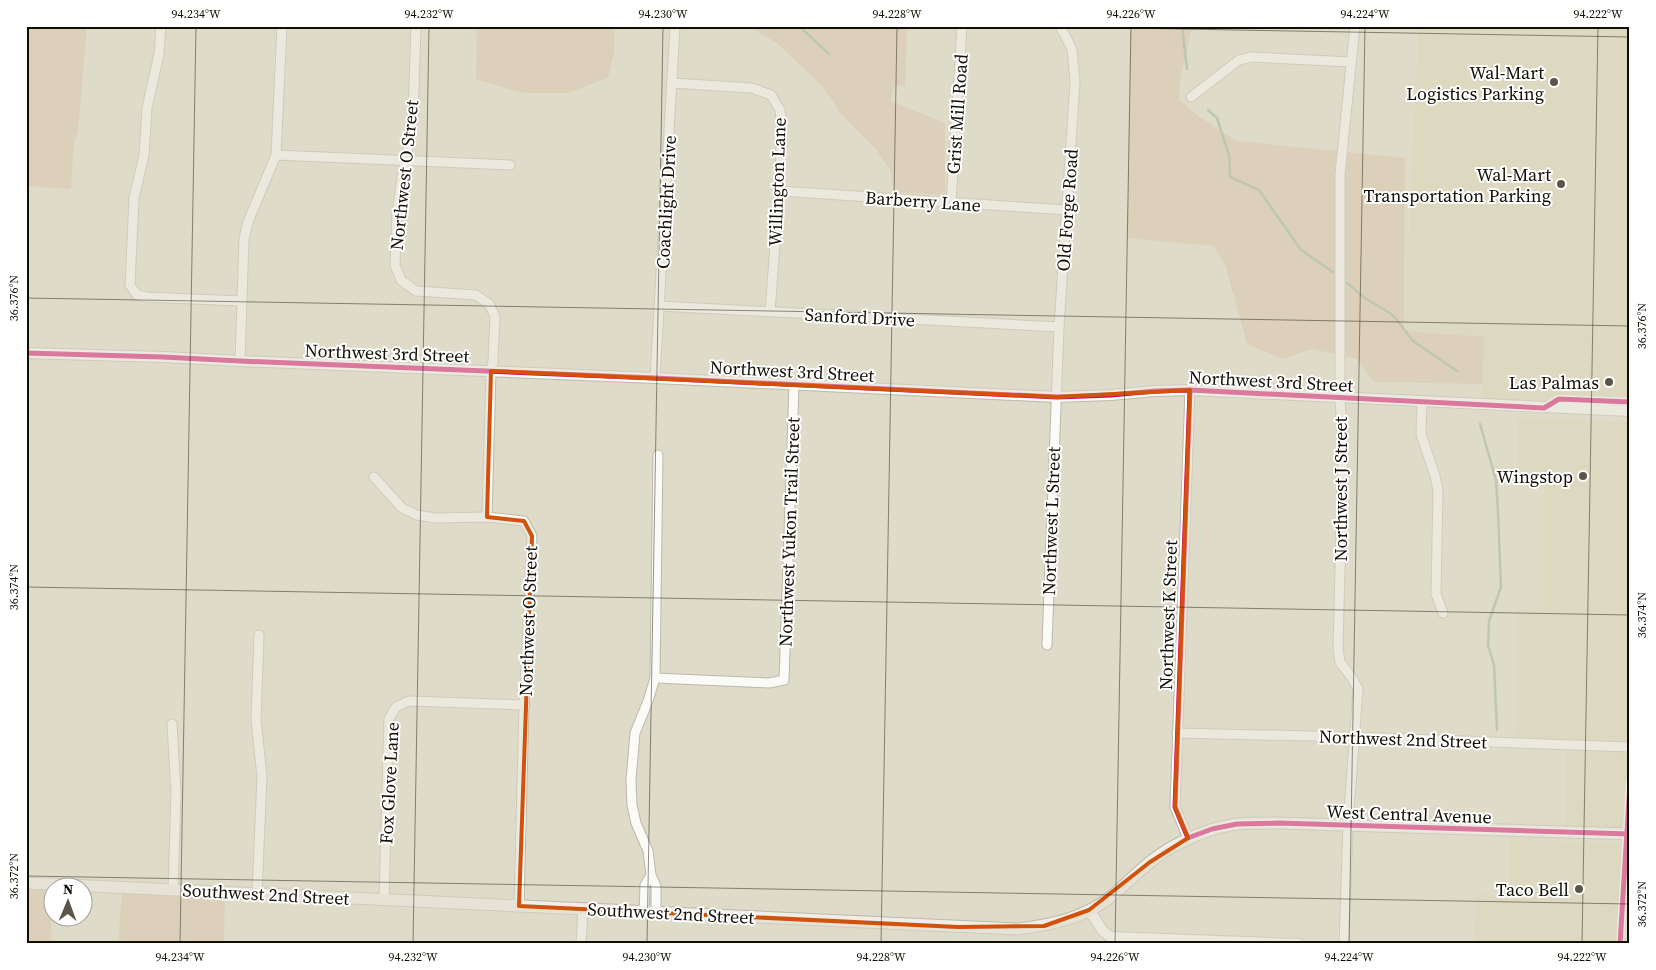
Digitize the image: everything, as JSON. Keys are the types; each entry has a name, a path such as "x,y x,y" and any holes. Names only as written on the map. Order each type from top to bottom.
{"main road":[{"name":"West Central Avenue","path":"1089,910 1111,897 1150,862 1170,848 1188,838 1212,829 1237,824 1279,823 1630,834"},
{"name":"Southwest 2nd Street","path":"26,883 1017,929 1044,926 1070,919 1089,910"}],"street":[{"path":"161,26 160,54 147,108 144,155 134,198 130,285 138,295 241,301"},
{"path":"240,361 244,239 248,222 276,155 282,26"},
{"name":"Northwest O Street","path":"416,26 413,116 397,214 395,265 401,280 416,291 476,295 489,304 495,316 491,371 487,517 524,521 532,536 524,705 519,906"},
{"name":"Coachlight Drive","path":"655,378 675,26"},
{"name":"Grist Mill Road","path":"951,203 962,26"},
{"name":"Old Forge Road","path":"1057,396 1059,327 1075,82 1072,49 1060,26"},
{"name":"Northwest J Street","path":"1344,944 1348,825 1358,689 1340,662 1338,648 1343,452 1340,398 1340,174 1354,26"},
{"path":"1191,97 1239,60 1252,57 1350,62"},
{"name":"Willington Lane","path":"672,83 752,88 771,95 780,110 782,128 779,191 770,312"},
{"path":"276,155 510,165"},
{"name":"Barberry Lane","path":"779,191 1066,210"},
{"name":"Sanford Drive","path":"660,306 1059,327"},
{"name":"Northwest 3rd Street","path":"26,353 163,356 240,361 1057,396 1190,390 1630,411"},
{"name":"Northwest Yukon Trail Street","path":"655,678 769,682 784,680 794,385"},
{"name":"Northwest K Street","path":"1188,838 1174,807 1190,390"},
{"name":"Northwest L Street","path":"1047,645 1051,507 1057,396"},
{"path":"1422,402 1421,434 1438,490 1436,594 1443,613"},
{"path":"656,912 656,886 651,875 648,851 636,823 632,805 631,780 635,733 655,678 658,455"},
{"path":"374,477 402,508 417,515 435,518 487,517"},
{"path":"257,894 262,777 256,718 259,635"},
{"name":"Fox Glove Lane","path":"384,899 389,719 396,707 409,701 524,705"},
{"path":"172,724 176,794 173,890"},
{"name":"Northwest 2nd Street","path":"1177,733 1355,737 1630,747"},
{"path":"644,912 645,885 651,875"},
{"path":"581,944 582,909"},
{"path":"1089,910 1103,931 1111,937 1299,944"}],"highlighted area":[{"path":"491,371 1057,397 1190,390 1175,807 1188,838 1150,862 1089,910 1044,926 958,927 519,906 532,536 524,521 487,517"}],"shaded area":[{"path":"26,26 87,26 78,132 74,141 71,189 26,186"},
{"path":"477,26 615,26 614,53 608,78 567,93 523,93 476,79"},
{"path":"749,26 907,26 905,86 894,85 891,101 945,123 945,195 895,192 890,170 875,148 842,115 822,86 778,44"},
{"path":"1130,26 1192,26 1180,81 1179,100 1201,118 1236,141 1405,158 1404,331 1484,337 1483,384 1374,382 1357,359 1312,349 1282,359 1247,344 1225,264 1213,246 1127,238"},
{"path":"1419,26 1630,26 1630,404 1483,398 1483,337 1404,331"},
{"path":"1517,417 1630,422 1630,828 1566,825 1567,741 1516,738 1517,609 1544,610 1544,486 1519,484"},
{"path":"1511,839 1630,844 1625,944 1474,944 1476,894 1509,896"},
{"path":"26,887 42,888 42,928 51,928 51,944 26,944"},
{"path":"122,892 225,897 224,944 118,944"}],"waterway":[{"path":"799,26 829,54"},
{"path":"1182,26 1187,69"},
{"path":"1208,110 1217,118 1229,155 1230,177 1259,190 1301,250 1333,272"},
{"path":"1347,283 1365,298 1393,315 1413,341 1457,371"},
{"path":"1480,424 1496,480 1498,512 1501,587 1489,621 1488,645 1494,665 1497,730"}],"cycle path":[{"path":"26,353 163,357 1057,397 1190,390 1544,408 1559,399 1630,402"},
{"path":"1190,390 1175,807 1188,838 1212,829 1237,824 1279,823 1630,834"},
{"path":"1620,944 1630,783"}],"place":[{"name":"Wal-Mart Logistics Parking","path":"1554,82"},
{"name":"Wal-Mart Transportation Parking","path":"1561,184"},
{"name":"Las Palmas","path":"1609,382"},
{"name":"Wingstop","path":"1583,476"},
{"name":"Taco Bell","path":"1579,889"}]}
